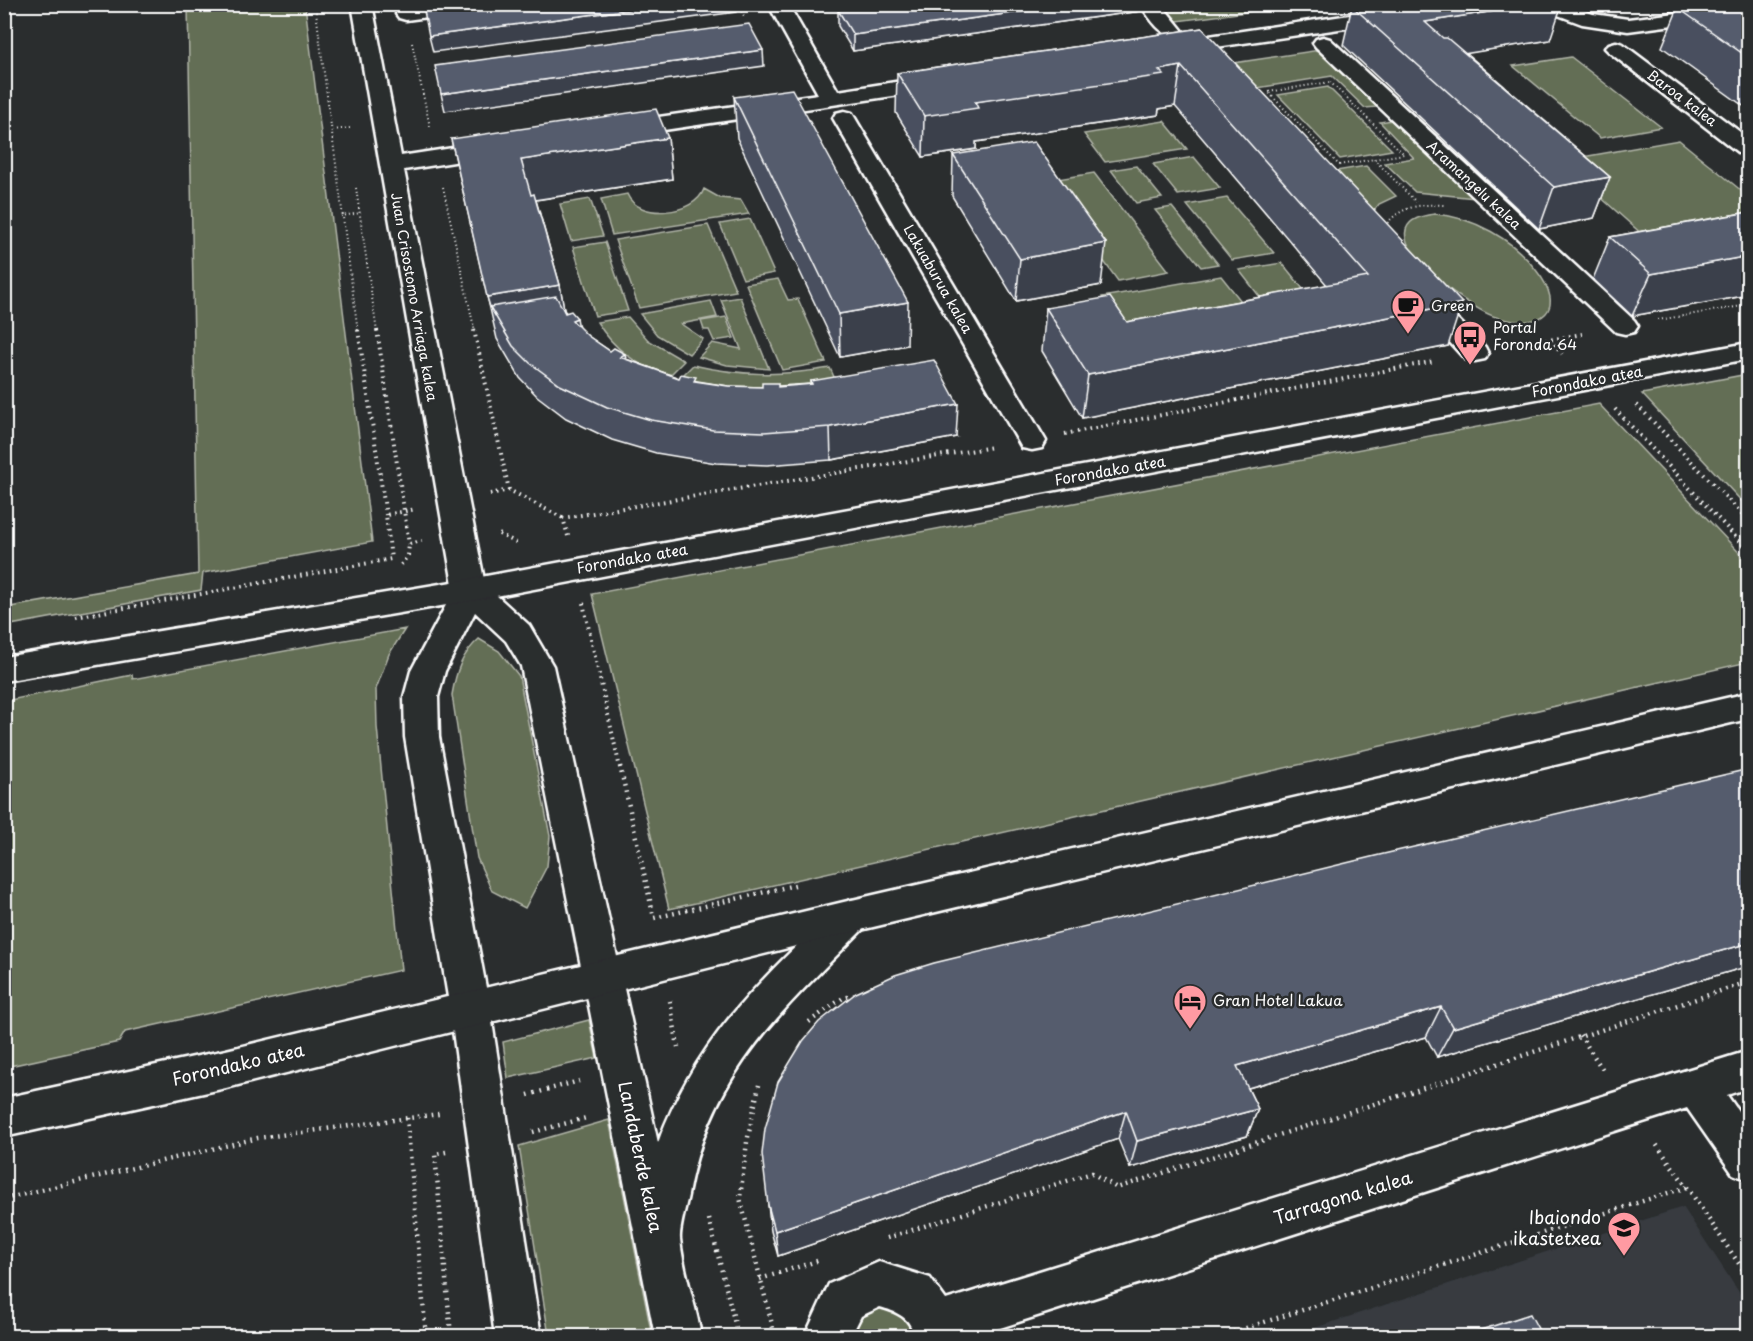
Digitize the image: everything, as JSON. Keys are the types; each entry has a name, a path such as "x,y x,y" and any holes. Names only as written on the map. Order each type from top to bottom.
{"street":[{"name":"Juan Crisostomo Arriaga kalea","path":"362,4 470,590"},
{"path":"406,14 479,4"},
{"name":"Lakuaburua kalea","path":"778,4 1032,441"},
{"path":"1150,4 1173,31"},
{"path":"1152,50 1468,4"},
{"path":"1554,6 1605,24 1634,26 1749,9"},
{"name":"Aramangelu kalea","path":"1323,43 1625,326"},
{"name":"Baroa kalea","path":"1616,48 1749,149"},
{"path":"600,133 838,108 966,78"},
{"path":"390,165 519,145"},
{"path":"1373,245 1475,353"},
{"name":"Forondako atea","path":"4,669 470,590 1749,351"},
{"path":"518,1336 470,1009 422,737 421,697 428,671 470,590 518,632 532,652 537,666 603,978"},
{"name":"Forondako atea","path":"4,1118 226,1069 852,916 1746,710"},
{"path":"658,1243 676,1152 691,1112 715,1065 740,1029 852,916"},
{"name":"Landaberde kalea","path":"603,978 678,1336"},
{"name":"Tarragona kalea","path":"936,1331 1749,1070"},
{"path":"1696,1086 1749,1160"},
{"path":"828,1336 845,1300 879,1284 914,1294 936,1331"}],"path":[{"path":"75,617 391,559 342,216 315,4"},
{"path":"406,14 509,490"},
{"path":"1330,82 1404,154 1339,165 1302,127 1268,92 1330,82"},
{"path":"1291,129 1302,127"},
{"path":"348,128 349,139"},
{"path":"1374,159 1416,202"},
{"path":"355,182 408,544"},
{"path":"1373,245 1398,212 1417,204 1463,207 1509,218"},
{"path":"386,515 509,490 563,518 1032,441 1475,353 1749,304"},
{"path":"1600,380 1749,520"},
{"path":"1600,380 1749,550"},
{"path":"563,518 568,538"},
{"path":"4,1199 258,1138 483,1108 679,1051 654,918 581,594"},
{"path":"654,918 806,883"},
{"path":"875,1242 1092,1173 1117,1188 1580,1035 1749,982"},
{"path":"804,1026 843,998 867,992"},
{"path":"1580,1035 1749,1277"},
{"path":"715,1065 759,1083"},
{"path":"766,1075 759,1083 747,1142 740,1198 775,1336"},
{"path":"407,1118 426,1336"},
{"path":"1221,1336 1687,1187"},
{"path":"707,1210 738,1336"},
{"path":"760,1279 829,1257"}],"shaded area":[{"name":"Ibaiondo ikastetxea","path":"1683,1207 1748,1306 1748,1336 1290,1336"}],"green space":[{"path":"1273,4 1277,8 1177,21 1161,5"},
{"path":"188,5 305,5 372,542 203,573 201,590 5,626 5,608 198,574"},
{"path":"1320,50 1378,107 1365,108 1332,76 1257,88 1220,65"},
{"path":"1571,57 1661,127 1600,138 1513,66"},
{"path":"1328,87 1392,150 1340,159 1278,95"},
{"path":"1392,120 1476,198 1415,192 1385,163 1414,158 1380,122"},
{"path":"1164,121 1187,149 1105,162 1084,134"},
{"path":"1679,140 1748,196 1748,226 1653,244 1560,161"},
{"path":"1194,157 1220,188 1178,195 1153,164"},
{"path":"1136,166 1162,198 1136,203 1111,170"},
{"path":"1366,166 1396,196 1379,204 1366,221 1336,171"},
{"path":"1094,173 1169,271 1118,281 1046,181"},
{"path":"704,189 720,198 741,200 749,214 612,235 601,199 627,194 633,203 642,208 666,211 690,205 699,198"},
{"path":"1227,198 1274,253 1232,260 1187,205"},
{"path":"590,199 603,236 571,241 560,204"},
{"path":"1172,207 1218,264 1201,267 1155,210"},
{"path":"1435,214 1478,225 1504,239 1516,249 1527,259 1545,284 1550,296 1550,306 1546,314 1538,319 1527,321 1499,318 1464,300 1443,284 1410,249 1405,233 1413,221"},
{"path":"750,219 774,273 743,279 720,224"},
{"path":"708,225 736,291 639,308 615,240"},
{"path":"605,242 628,311 595,316 573,247"},
{"path":"1282,263 1321,311 1277,319 1239,270"},
{"path":"1221,276 1257,321 1133,344 1102,297"},
{"path":"778,279 788,300 798,299 826,362 782,370 746,284"},
{"path":"740,297 769,369 727,365 699,357 712,343 741,349 721,300"},
{"path":"711,301 717,317 681,324 703,339 689,354 657,335 640,314"},
{"path":"628,317 648,340 684,361 667,378 619,349 597,322"},
{"path":"726,317 734,338 714,341 709,330 704,330 701,321"},
{"path":"693,365 761,374 830,368 839,388 810,393 676,382"},
{"path":"1748,374 1748,508 1642,394"},
{"path":"1599,404 1748,562 1748,662 669,909 592,594"},
{"path":"405,629 389,654 376,689 377,727 401,970 125,1032 119,1042 5,1067 5,701 132,675 133,679"},
{"path":"479,639 499,651 519,676 550,836 547,866 525,908 492,891 477,858 452,695 460,664"},
{"path":"589,1020 597,1058 508,1078 503,1042"},
{"path":"609,1120 652,1336 549,1336 519,1146"},
{"path":"873,1298 914,1318 920,1336 841,1336 841,1331"}],"building":[{"path":"472,4 671,4 429,36 424,11"},
{"path":"878,4 1077,4 853,35 838,10"},
{"path":"1364,4 1540,4 1425,22 1443,38 1447,38 1610,177 1554,187 1352,6"},
{"path":"1701,4 1749,4 1749,58 1678,8"},
{"path":"749,24 763,50 441,94 435,66"},
{"path":"1202,28 1462,303 1088,375 1046,308 1110,297 1127,322 1368,277 1181,66 1159,70 1164,75 975,102 978,108 924,116 897,73"},
{"path":"792,89 908,302 839,314 734,97"},
{"path":"656,109 668,138 521,160 531,195 534,194 560,285 487,297 451,139"},
{"path":"1034,142 1106,243 1020,259 953,155"},
{"path":"1749,212 1749,256 1651,274 1610,237"},
{"path":"556,296 565,313 571,311 577,318 572,320 588,336 610,351 614,348 625,354 620,357 679,378 681,374 696,377 694,381 728,386 762,387 762,383 778,383 778,387 812,384 811,381 934,360 958,404 830,427 764,432 713,430 651,420 607,407 560,385 530,363 513,346 490,307"},
{"name":"Gran Hotel Lakua","path":"1749,769 1749,943 1453,1028 1441,1007 1237,1066 1258,1109 1137,1141 1126,1111 775,1231 768,1205 762,1154 765,1129 778,1082 803,1041 819,1022 856,993 895,975 934,963 1375,856"},
{"path":"1530,1314 1542,1336 1474,1336 1472,1333"}],"place":[{"name":"Green","path":"1408,335"},
{"name":"Portal Foronda 64","path":"1470,366"},
{"name":"Gran Hotel Lakua","path":"1190,1030"},
{"name":"Ibaiondo ikastetxea","path":"1624,1257"}]}
